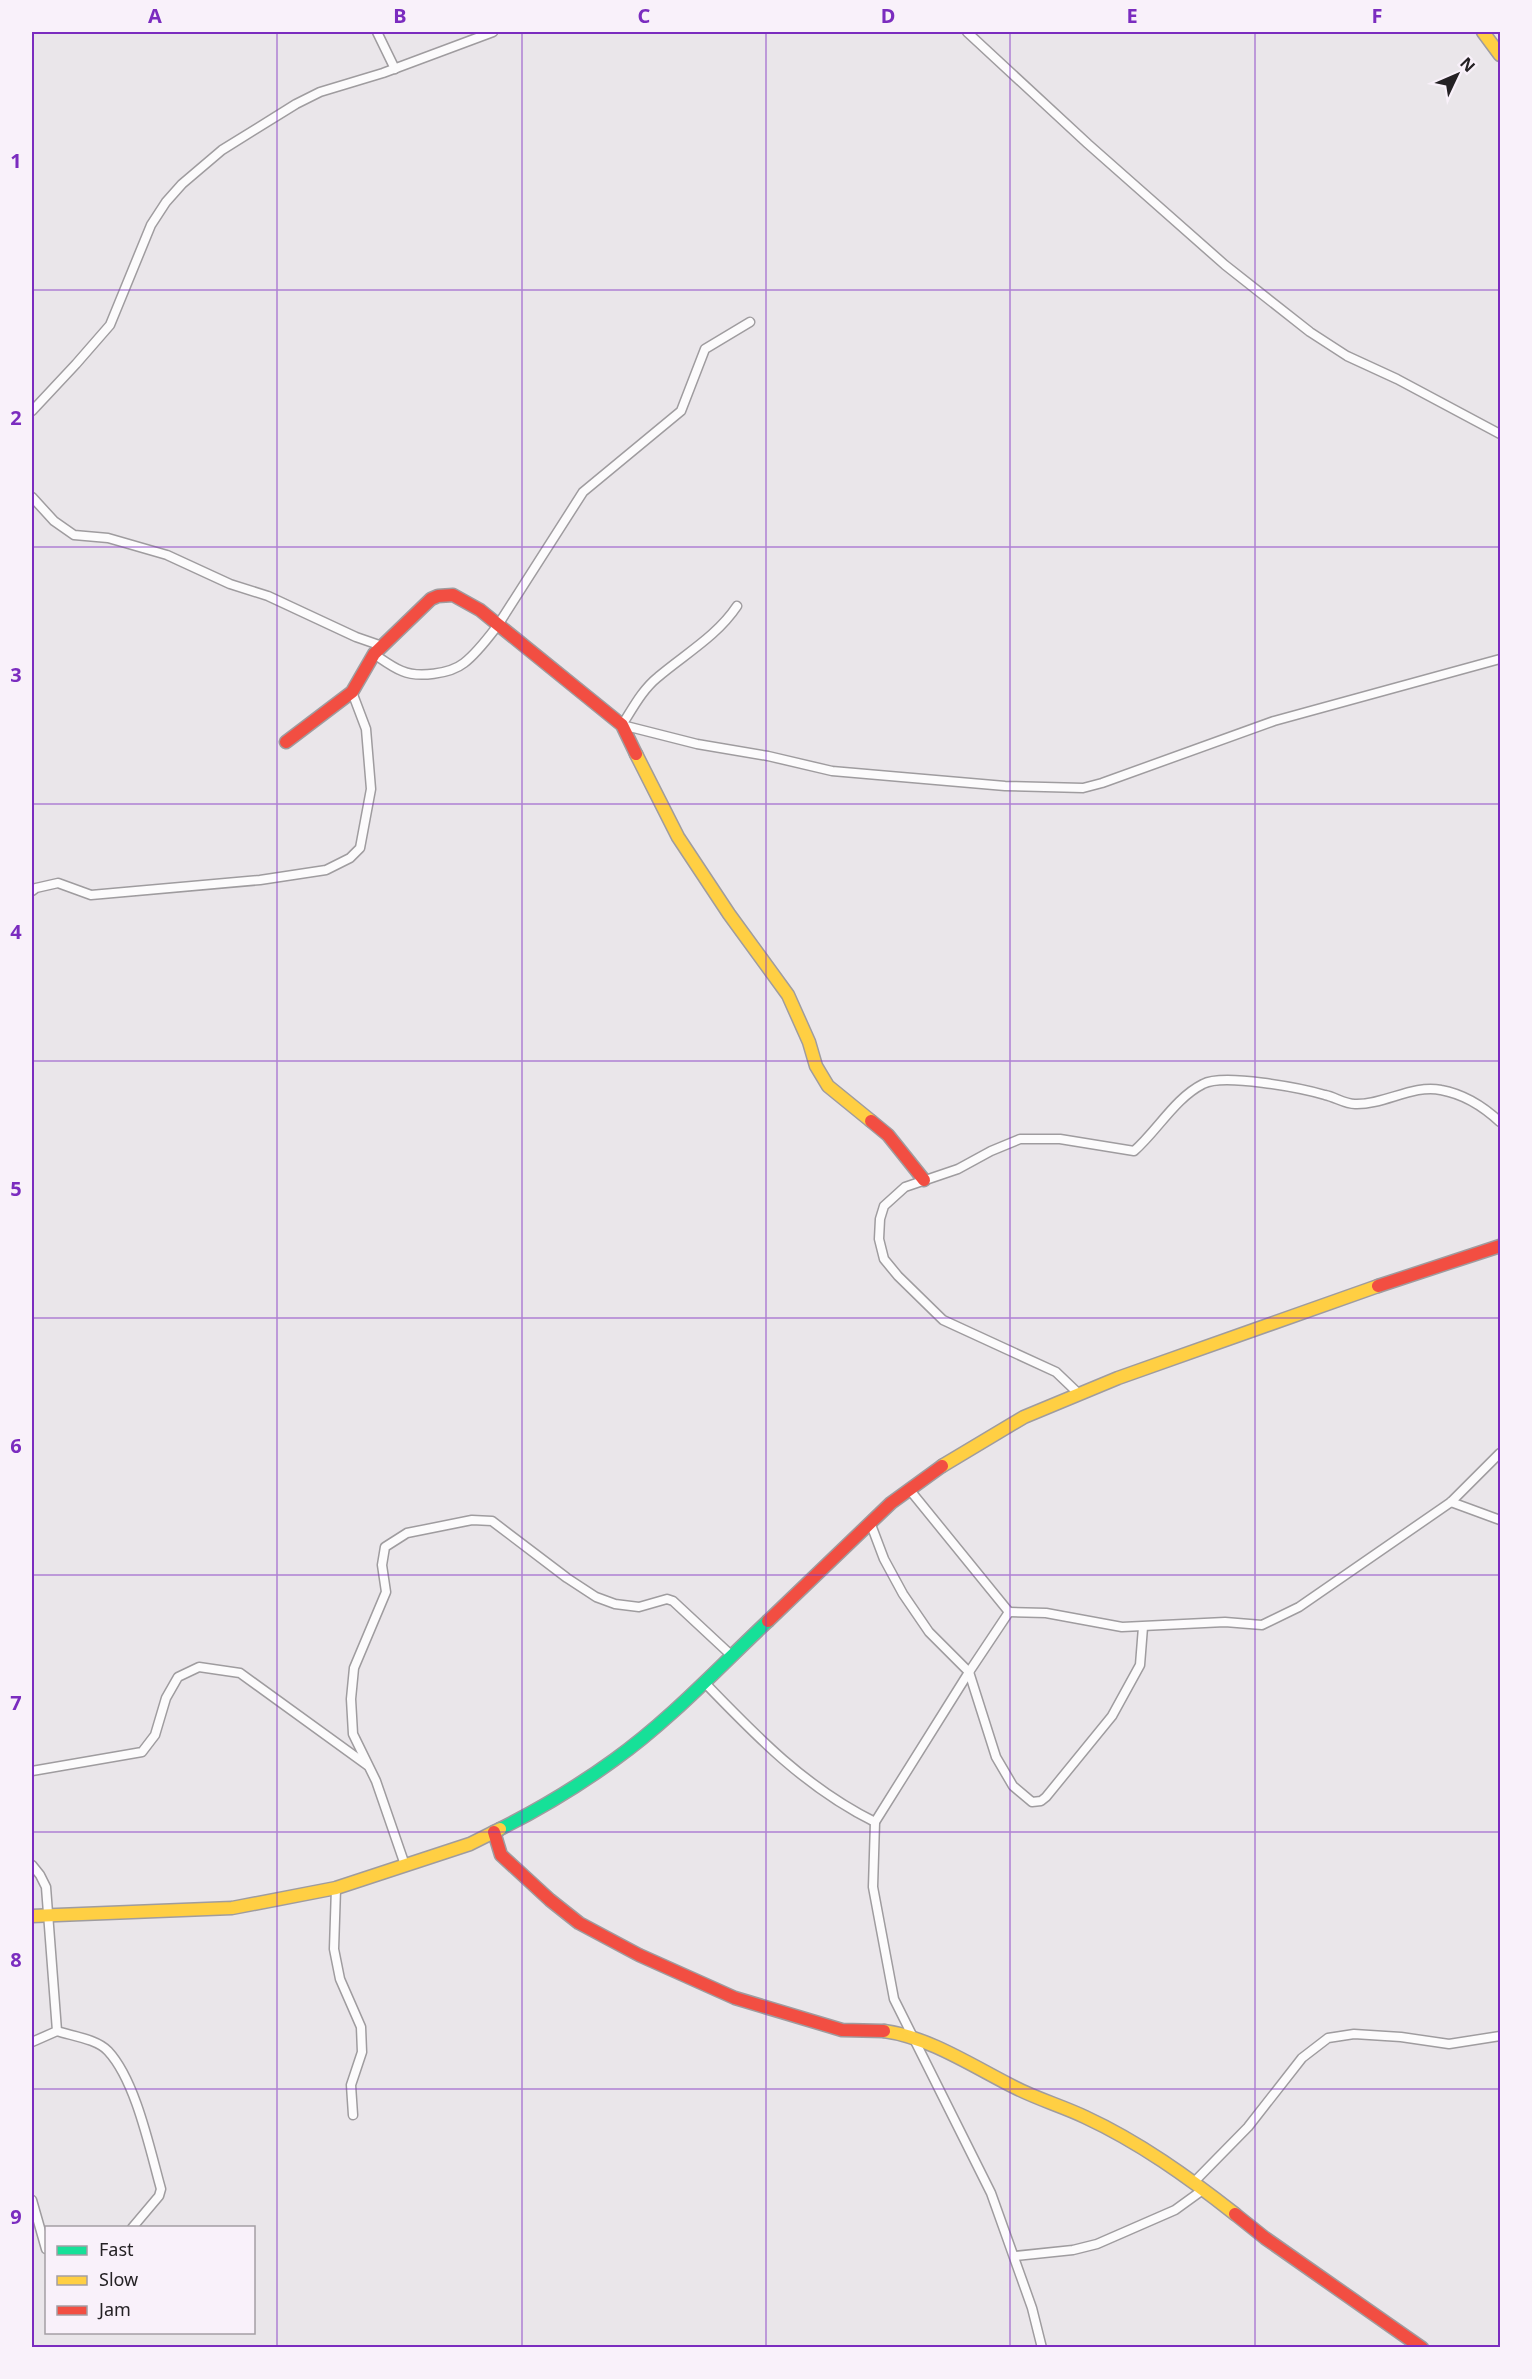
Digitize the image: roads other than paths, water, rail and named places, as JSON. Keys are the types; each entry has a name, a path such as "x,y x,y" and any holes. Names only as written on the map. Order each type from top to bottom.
{"street":[{"path":"377,32 394,69"},
{"path":"32,411 110,325 151,225 166,202 182,184 222,150 296,104 320,92 394,69 494,32"},
{"path":"967,32 1088,144 1225,265 1310,332 1347,356 1397,379 1500,434"},
{"path":"1483,32 1500,55"},
{"path":"32,497 54,521 74,535 108,538 158,552 230,584 268,596 356,637 378,650 402,671 420,676 436,673 463,664 486,641 583,492 681,411 705,349 750,322"},
{"path":"286,742 352,692 378,650 431,599 438,596 460,597 621,725 678,837 729,914 788,995 809,1042 816,1066 828,1086 888,1135 924,1180"},
{"path":"621,725 641,694 657,678 727,622 737,606"},
{"path":"621,725 697,744 768,756 832,771 1005,786 1083,788 1274,721 1500,659"},
{"path":"32,891 58,882 91,895 260,880 326,870 350,858 360,848 371,789 366,729 352,692"},
{"path":"1078,1394 1056,1372 943,1320 898,1276 884,1258 879,1239 880,1219 884,1206 905,1187 958,1169 991,1151 1020,1139 1060,1139 1134,1151 1152,1135 1183,1098 1202,1084 1214,1080 1267,1084 1324,1094 1354,1104 1384,1101 1421,1090 1439,1089 1488,1111 1500,1122"},
{"path":"32,1916 232,1908 336,1888 470,1844 536,1811 615,1760 704,1682 870,1522 909,1489 954,1457 1024,1417 1078,1394 1443,1263 1500,1246"},
{"path":"909,1489 1009,1612 1046,1613 1122,1627 1225,1622 1262,1625 1299,1607 1452,1502 1500,1453"},
{"path":"1452,1502 1500,1520"},
{"path":"405,1865 376,1781 353,1734 351,1699 354,1668 386,1592 382,1565 385,1547 407,1533 472,1521 492,1521 596,1597 615,1604 639,1607 667,1599 673,1601 732,1655"},
{"path":"870,1522 884,1559 903,1594 929,1632 969,1672 996,1756 1013,1786 1032,1802 1041,1801 1112,1716 1140,1665 1143,1627"},
{"path":"1009,1612 875,1822 873,1887 894,1999 992,2193 1032,2307 1042,2348"},
{"path":"32,1771 142,1752 155,1735 166,1698 178,1677 199,1667 240,1672 367,1765"},
{"path":"704,1682 762,1742 820,1791 843,1807 875,1822"},
{"path":"494,1832 501,1855 550,1900 579,1923 639,1955 735,1998 842,2031 886,2031 912,2036 1019,2090 1085,2117 1116,2133 1199,2185 1265,2238 1422,2348"},
{"path":"32,1865 46,1887 57,2031"},
{"path":"336,1888 334,1949 340,1979 361,2027 362,2052 351,2085 353,2115"},
{"path":"32,2042 57,2031 95,2043 108,2050 128,2081 161,2189 159,2196 134,2226"},
{"path":"1015,2256 1072,2250 1097,2244 1175,2210 1248,2127 1302,2058 1328,2038 1354,2034 1401,2037 1449,2044 1500,2036"},
{"path":"32,2200 45,2246"}]}
